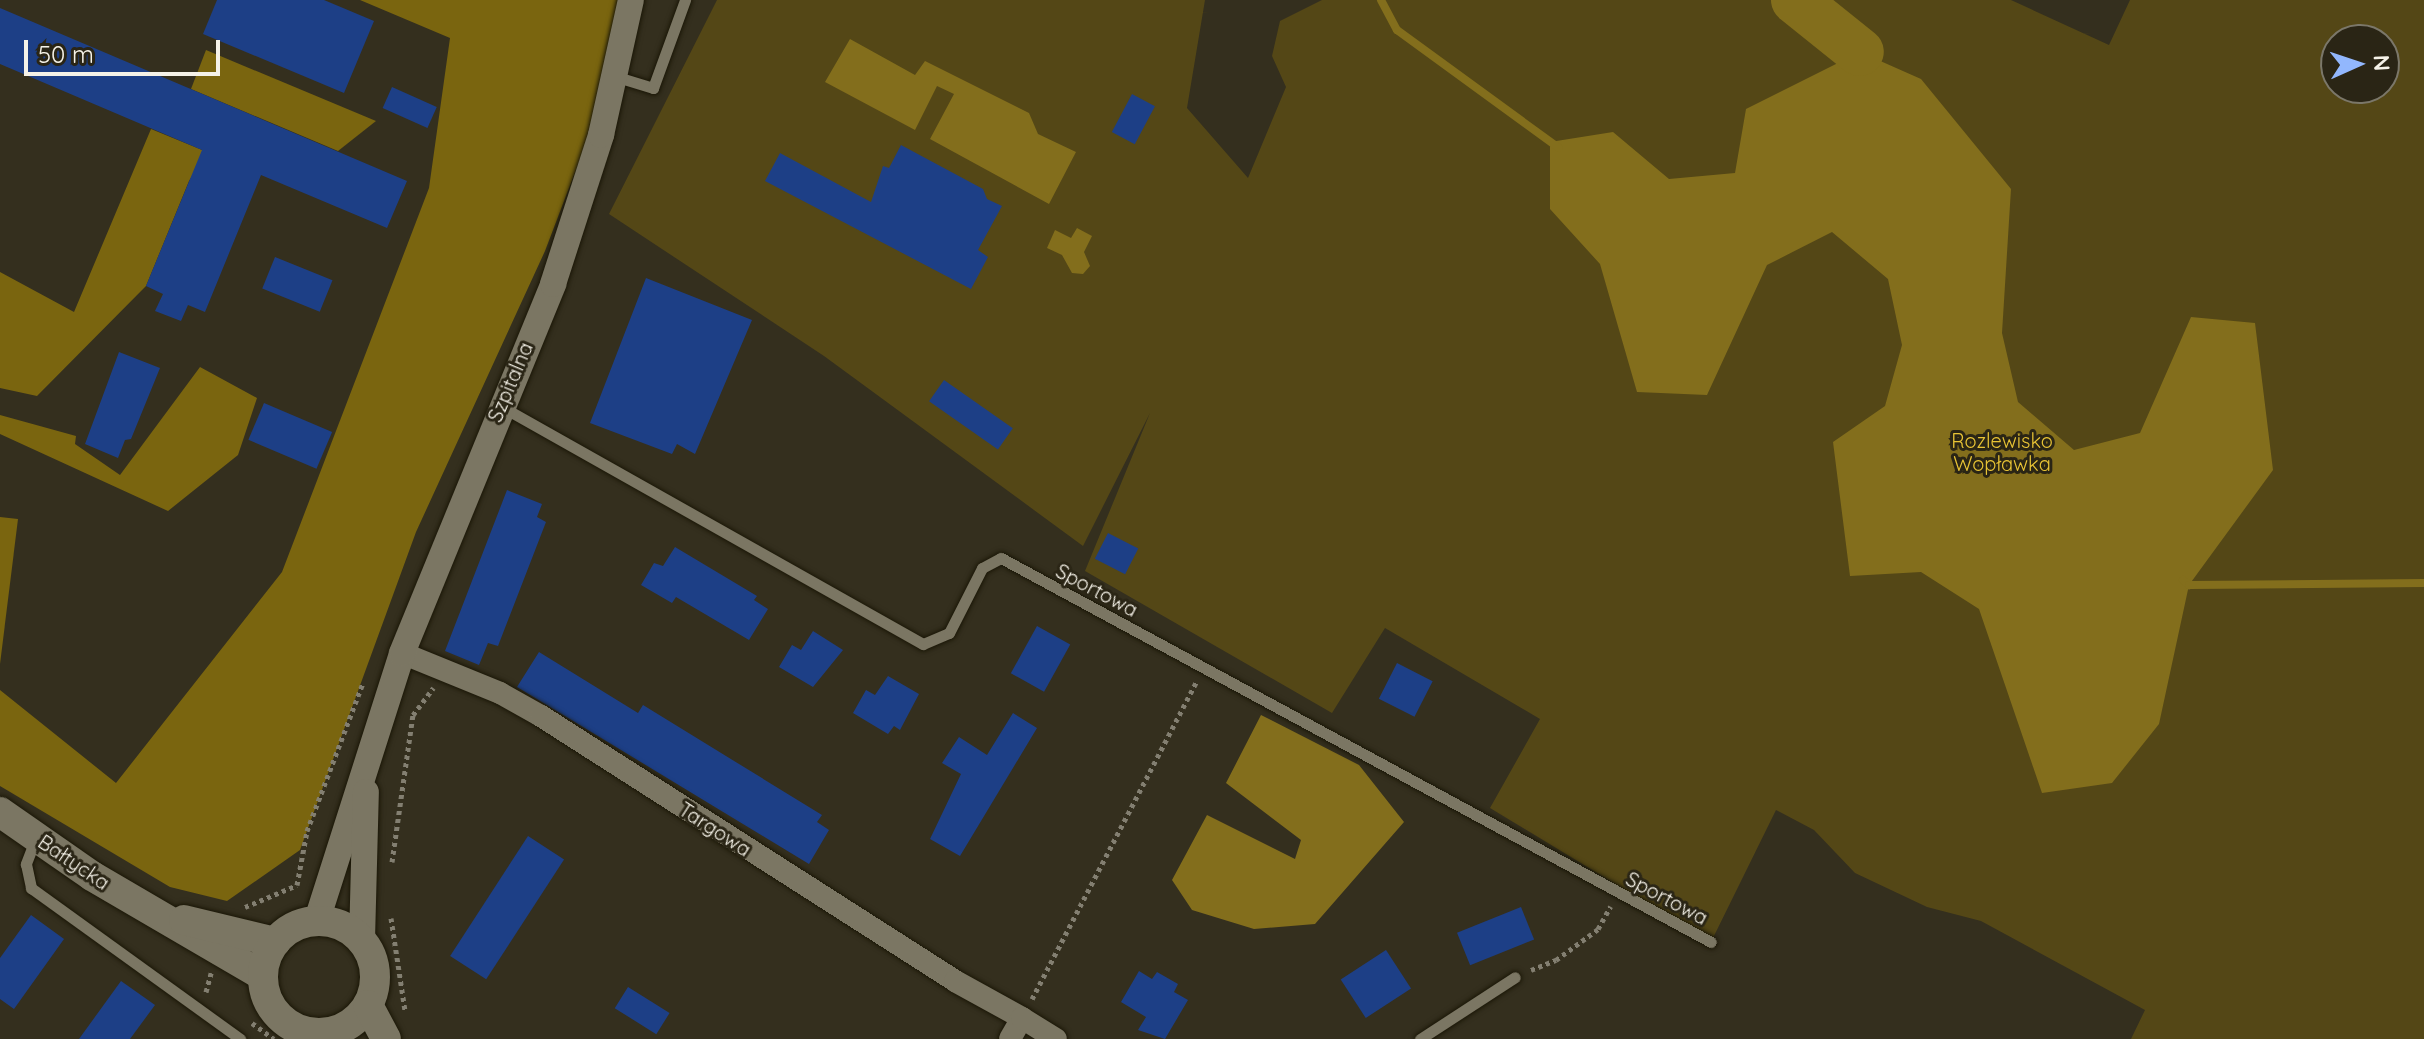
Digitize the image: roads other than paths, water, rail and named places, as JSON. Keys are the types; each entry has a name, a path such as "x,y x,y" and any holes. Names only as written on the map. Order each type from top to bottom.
{"main road":[{"name":"Bałtycka","path":"0,812 148,911 221,940 263,976"},
{"path":"317,920 342,925 362,940 375,972 368,1005 335,1036 298,1029 283,1020 268,1000 263,976 275,942 294,927 317,920"},
{"name":"Bałtycka","path":"221,940 275,942"},
{"path":"368,1005 386,1039"}],"street":[{"name":"Szpitalna","path":"317,920 402,653 500,406 553,284 601,135 631,0"},
{"name":"Targowa","path":"402,653 541,716 955,981 1056,1039"},
{"name":"Szpitalna","path":"362,940 368,757"},
{"path":"1010,1039 1022,1018"}],"lane":[{"path":"613,76 653,88 685,0"},
{"name":"Sportowa","path":"500,406 923,644 949,633 982,568 1001,558 1711,942"},
{"path":"36,837 26,864 31,888 240,1039"},
{"path":"1420,1039 1515,977"}],"waterway":[{"path":"1381,0 1397,30 1559,148"},
{"path":"1795,0 1860,52"},
{"path":"2183,580 2189,585 2424,583"}],"park label":[{"name":"Rozlewisko Wopławka","path":"2002,452"}]}
